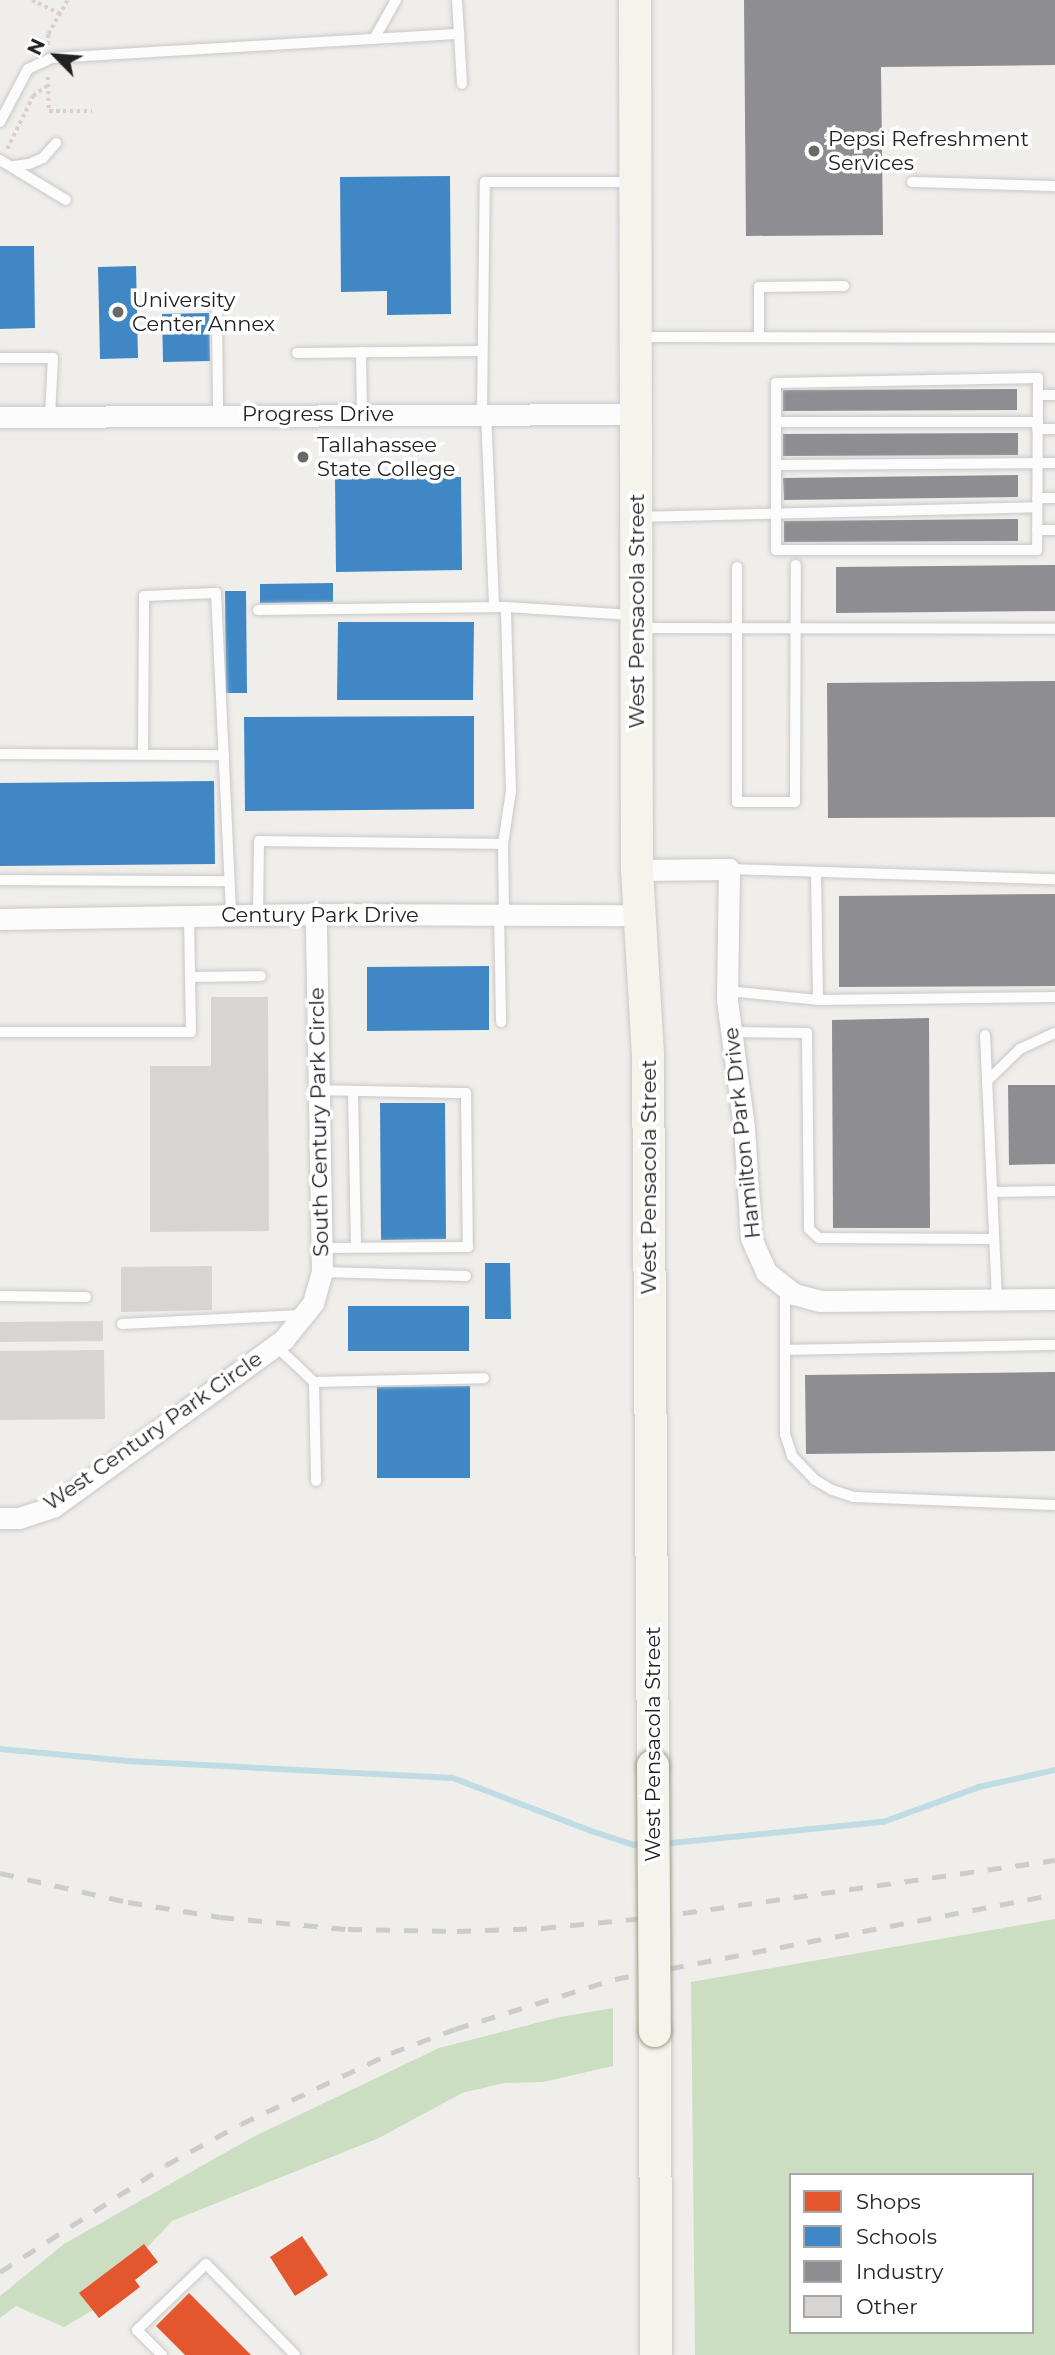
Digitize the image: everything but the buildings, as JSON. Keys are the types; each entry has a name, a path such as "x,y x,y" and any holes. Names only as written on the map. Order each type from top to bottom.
{"main road":[{"name":"West Pensacola Street","path":"635,0 637,870 648,1054 656,2355"}],"street":[{"name":"Progress Drive","path":"0,416 637,414"},
{"path":"637,870 729,869"},
{"name":"Hamilton Park Drive","path":"729,869 727,991 744,1127 751,1238 766,1272 785,1289 820,1301 1055,1299"},
{"name":"Century Park Drive","path":"0,919 316,914 640,915"},
{"name":"South Century Park Circle","path":"301,1320 313,1303 322,1272 316,914"},
{"name":"West Century Park Circle","path":"0,1518 19,1518 53,1507 275,1345 301,1320"}],"lane":[{"path":"374,39 396,0"},
{"path":"457,0 462,84"},
{"path":"0,122 28,69 52,58 459,34"},
{"path":"14,166 43,158 56,144"},
{"path":"1,160 66,200"},
{"path":"494,607 482,351 485,182 635,182"},
{"path":"912,182 1055,186"},
{"path":"759,337 759,286 844,286"},
{"path":"217,312 218,415"},
{"path":"636,337 1055,338"},
{"path":"297,353 482,351"},
{"path":"361,352 362,414"},
{"path":"0,358 53,358 50,416"},
{"path":"1038,378 1038,395 1037,550 776,550 776,383 1038,378"},
{"path":"1038,395 1055,395"},
{"path":"776,422 1037,425 1055,429"},
{"path":"776,465 1055,463"},
{"path":"637,517 776,514 1037,502 1055,498"},
{"path":"1037,530 1055,530"},
{"path":"737,567 737,802 795,802 796,565"},
{"path":"143,754 144,596 216,593 231,915"},
{"path":"501,1021 503,844 510,791 506,607"},
{"path":"258,610 506,607 636,622 737,628 1055,629"},
{"path":"0,754 224,755"},
{"path":"258,915 259,841 503,844"},
{"path":"729,869 1055,879"},
{"path":"817,872 818,1000"},
{"path":"0,880 229,881"},
{"path":"0,1032 191,1032 189,916"},
{"path":"190,976 261,976"},
{"path":"727,991 818,1000 1055,997"},
{"path":"731,1032 807,1033 809,1229 820,1238 994,1239"},
{"path":"987,1081 1020,1049 1055,1033"},
{"path":"985,1035 997,1300"},
{"path":"319,1090 466,1093 467,1121 468,1247 321,1248"},
{"path":"354,1091 356,1247"},
{"path":"992,1192 1055,1191"},
{"path":"322,1272 466,1276"},
{"path":"785,1289 785,1434 792,1456 815,1480 832,1490 855,1497 1055,1505"},
{"path":"0,1296 86,1297"},
{"path":"122,1324 301,1320"},
{"path":"275,1345 314,1382 484,1378"},
{"path":"785,1350 1055,1345"},
{"path":"314,1382 316,1481"},
{"path":"162,2355 138,2330 206,2264 295,2355"}],"path":[{"path":"32,0 61,14"},
{"path":"1,160 33,96 48,86"},
{"path":"49,111 92,111"}],"green space":[{"path":"1055,1919 1055,2355 695,2355 691,1982"},
{"path":"613,2008 613,2066 543,2082 504,2083 462,2093 379,2138 172,2221 124,2272 100,2306 64,2327 16,2306 0,2318 0,2296 64,2244 251,2138 439,2048 560,2017"}],"waterway":[{"path":"0,1749 127,1761 453,1778 591,1831 634,1845 643,1844"},
{"path":"661,1844 883,1822 979,1787 1055,1770"}],"railway":[{"path":"0,1873 128,1902 220,1917 348,1929 457,1931 542,1928 655,1917 1055,1860"},
{"path":"0,2272 166,2165 241,2124 391,2053 455,2029 615,1979 1055,1894"}],"place":[{"name":"Pepsi Refreshment Services","path":"814,151"},
{"name":"University Center Annex","path":"118,312"},
{"name":"Tallahassee State College","path":"303,457"}]}
